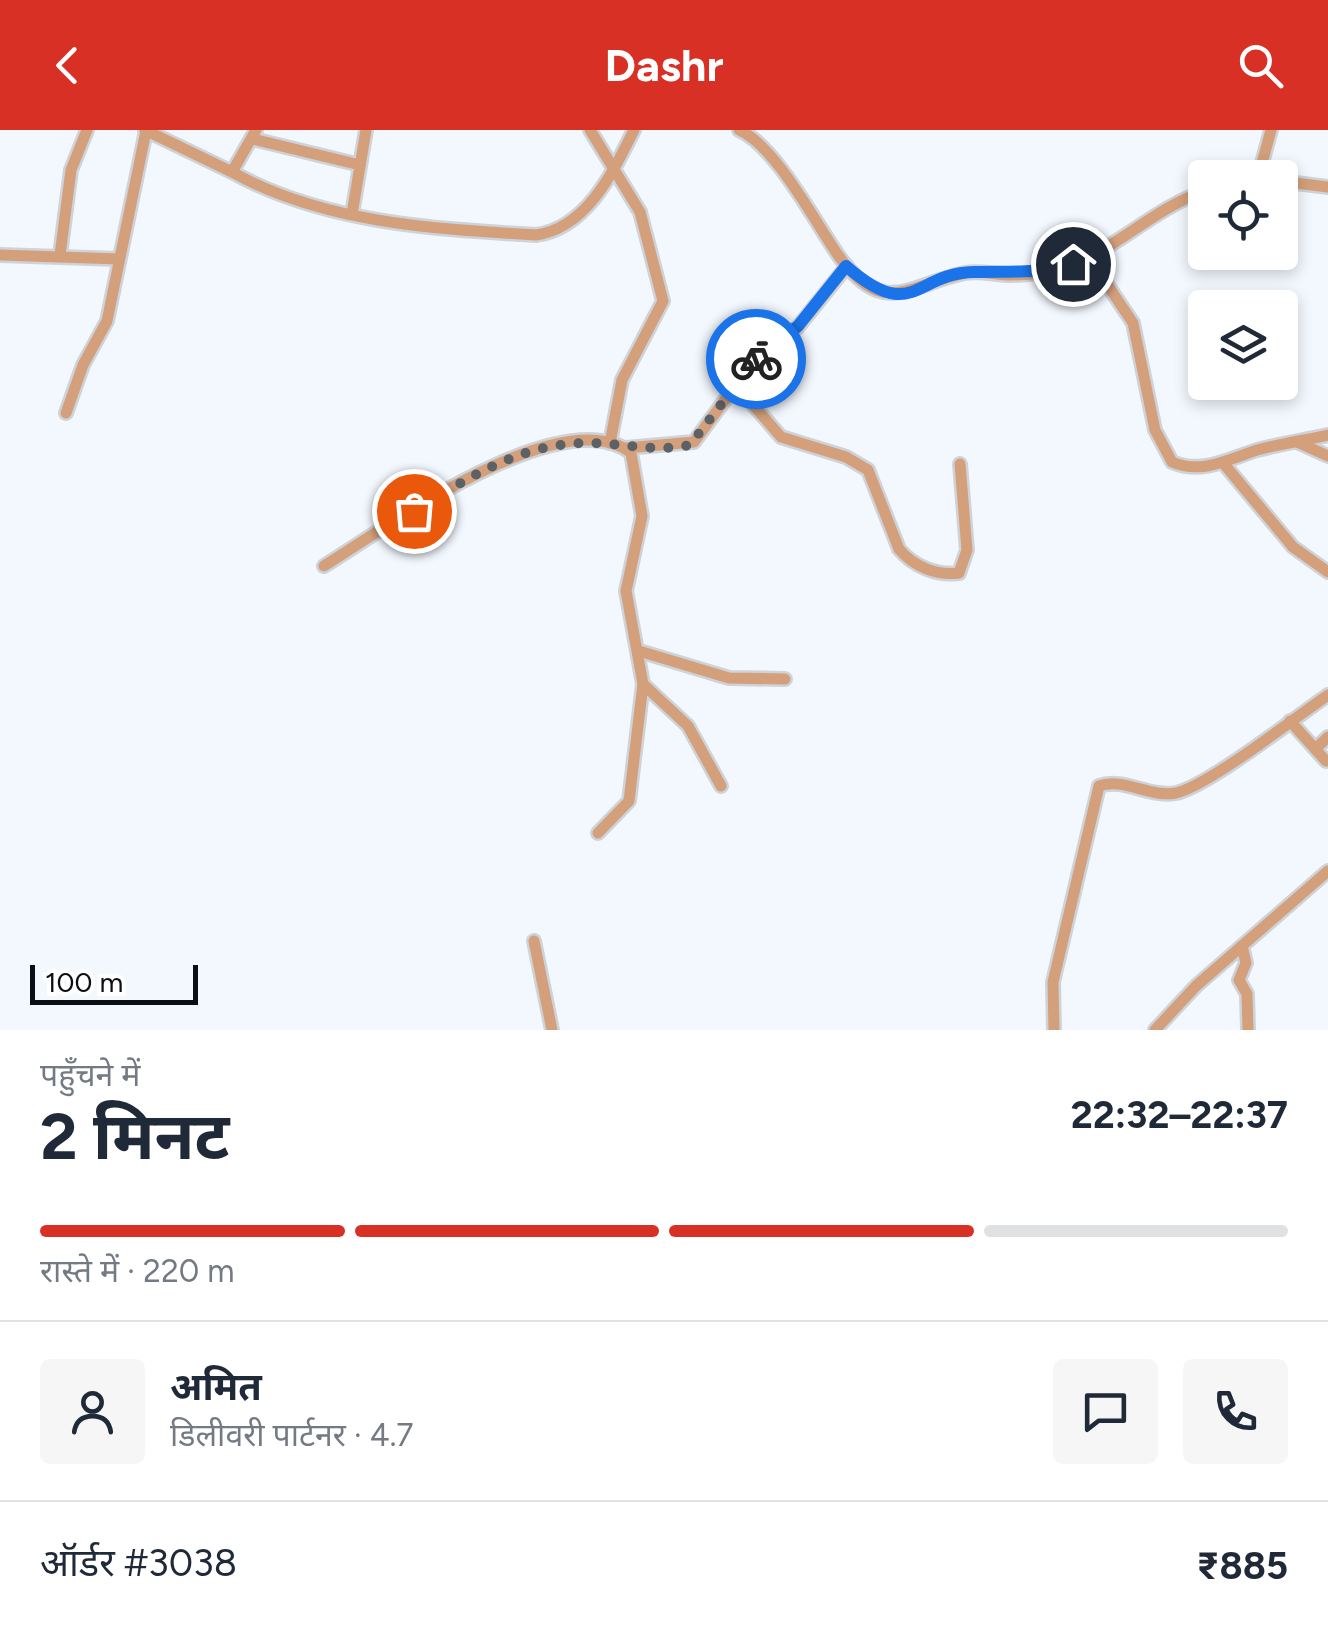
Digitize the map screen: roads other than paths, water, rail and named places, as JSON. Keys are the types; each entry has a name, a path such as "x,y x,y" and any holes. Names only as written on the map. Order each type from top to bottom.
{"street":[{"path":"60,255 72,170 87,130"},
{"path":"66,413 83,365 108,320 146,130 298,200 352,214 436,230 552,233 583,212 613,170 634,130"},
{"path":"352,214 366,130"},
{"path":"590,130 648,230 663,301 622,380 610,443"},
{"path":"739,130 770,157 846,266 868,286 896,294 924,289 965,272 1028,274 1073,264 1188,197"},
{"path":"1263,160 1271,130"},
{"path":"232,172 255,135 360,165"},
{"path":"1298,183 1328,186"},
{"path":"0,255 119,259"},
{"path":"1088,256 1133,323 1156,430 1165,453 1182,466 1224,464 1328,435"},
{"path":"324,566 504,459 558,445 690,445 764,350 805,319 846,266"},
{"path":"736,385 781,437 846,457 868,470 899,549 907,558 944,575 959,573 968,550 960,464"},
{"path":"1298,442 1328,456"},
{"path":"598,833 629,801 643,684 626,591 642,502 637,469 626,448"},
{"path":"1224,464 1293,547 1328,572"},
{"path":"639,651 728,678 785,679"},
{"path":"643,684 688,726 721,786"},
{"path":"1054,1030 1053,982 1099,786 1176,793 1191,787 1328,695"},
{"path":"1290,720 1326,761"},
{"path":"1315,749 1328,738"},
{"path":"1154,1030 1328,871"},
{"path":"534,942 552,1030"},
{"path":"1242,946 1246,963 1239,980 1246,994 1248,1030"}]}
